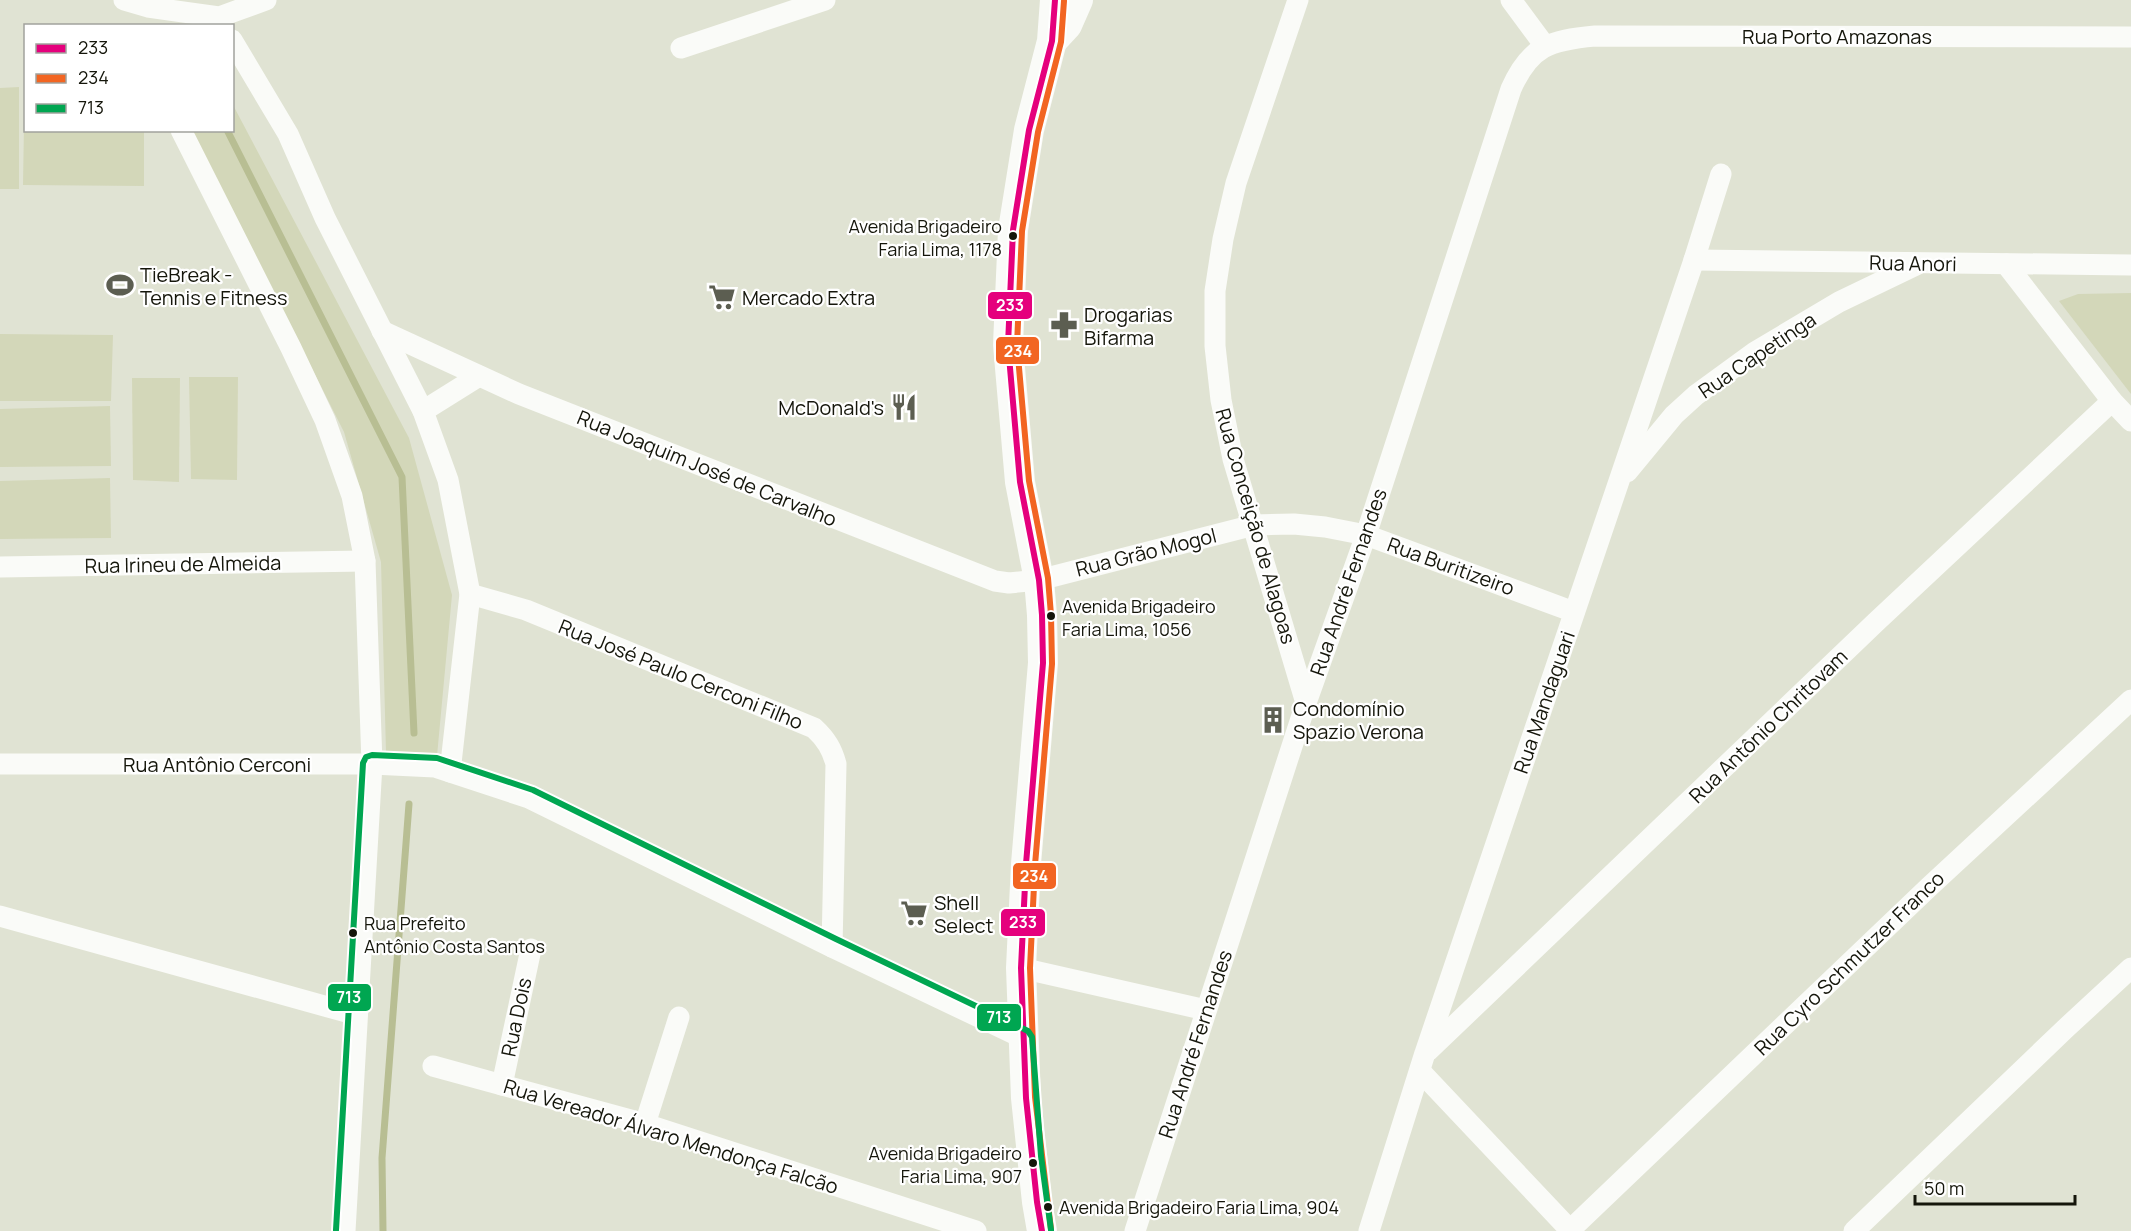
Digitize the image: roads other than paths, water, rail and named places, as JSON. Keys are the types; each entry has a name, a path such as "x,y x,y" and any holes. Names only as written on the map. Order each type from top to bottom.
{"main road":[{"path":"1042,1231 1032,1157 1023,1038 1022,968 1026,864 1043,663 1039,580 1020,482 1010,369 1009,312 1013,230 1029,130 1052,41 1055,0"},
{"path":"1052,41 1067,25 1078,0"}],"street":[{"path":"124,0 150,16 221,21 266,0"},
{"path":"681,48 825,0"},
{"name":"Rua Conceição de Alagoas","path":"1298,0 1236,183 1223,239 1215,291 1215,346 1221,400 1233,459 1306,703"},
{"path":"1511,0 1545,46"},
{"name":"Rua Porto Amazonas","path":"1545,46 1567,38 1594,36 2131,37"},
{"path":"234,43 288,134 325,218 423,411 448,480 470,594 442,770"},
{"name":"Rua André Fernandes","path":"1135,1231 1306,703 1366,535 1511,89 1519,70 1531,56 1545,46"},
{"path":"182,132 325,420 352,496 365,561 372,764 345,1231"},
{"name":"Rua Mandaguari","path":"1370,1231 1423,1062 1721,174"},
{"name":"Rua Anori","path":"1694,260 2131,265"},
{"name":"Rua Capetinga","path":"1619,482 1674,415 1696,395 1755,352 1839,302 1922,262"},
{"path":"2006,264 2112,401 2131,421"},
{"name":"Rua Joaquim José de Carvalho","path":"382,331 519,394 977,575 1009,583 1039,580"},
{"path":"423,411 479,376"},
{"name":"Rua Antônio Chritovam","path":"1423,1062 1876,622 2112,401"},
{"name":"Rua Buritizeiro","path":"1254,525 1304,525 1366,535 1574,612"},
{"name":"Rua Grão Mogol","path":"1039,580 1254,525"},
{"name":"Rua Irineu de Almeida","path":"0,567 365,561"},
{"name":"Rua José Paulo Cerconi Filho","path":"470,594 526,610 814,728 824,737 832,750 836,764 832,947"},
{"name":"Rua Cyro Schmutzer Franco","path":"1570,1231 1937,879 2131,700"},
{"name":"Rua Antônio Cerconi","path":"0,764 372,764 442,770 529,798 1023,1038"},
{"path":"0,916 357,1015"},
{"name":"Rua Dois","path":"502,1085 531,949"},
{"path":"1022,968 1206,1010"},
{"path":"1854,1231 2131,968"},
{"path":"645,1124 679,1017"},
{"path":"1423,1062 1570,1231"},
{"name":"Rua Vereador Álvaro Mendonça Falcão","path":"433,1066 645,1124 976,1231"}],"waterway":[{"path":"228,132 402,477 414,733"},
{"path":"383,1231 382,1158 409,804"}],"place":[{"name":"Avenida Brigadeiro Faria Lima, 1178","path":"1013,236"},
{"name":"TieBreak - Tennis e Fitness","path":"120,285"},
{"name":"Mercado Extra","path":"722,297"},
{"name":"Drogarias Bifarma","path":"1064,325"},
{"name":"McDonald's","path":"904,407"},
{"name":"Avenida Brigadeiro Faria Lima, 1056","path":"1051,616"},
{"name":"Condomínio Spazio Verona","path":"1273,720"},
{"name":"Shell Select","path":"914,913"},
{"name":"Rua Prefeito Antônio Costa Santos","path":"353,933"},
{"name":"Avenida Brigadeiro Faria Lima, 907","path":"1033,1163"},
{"name":"Avenida Brigadeiro Faria Lima, 904","path":"1048,1207"}]}
